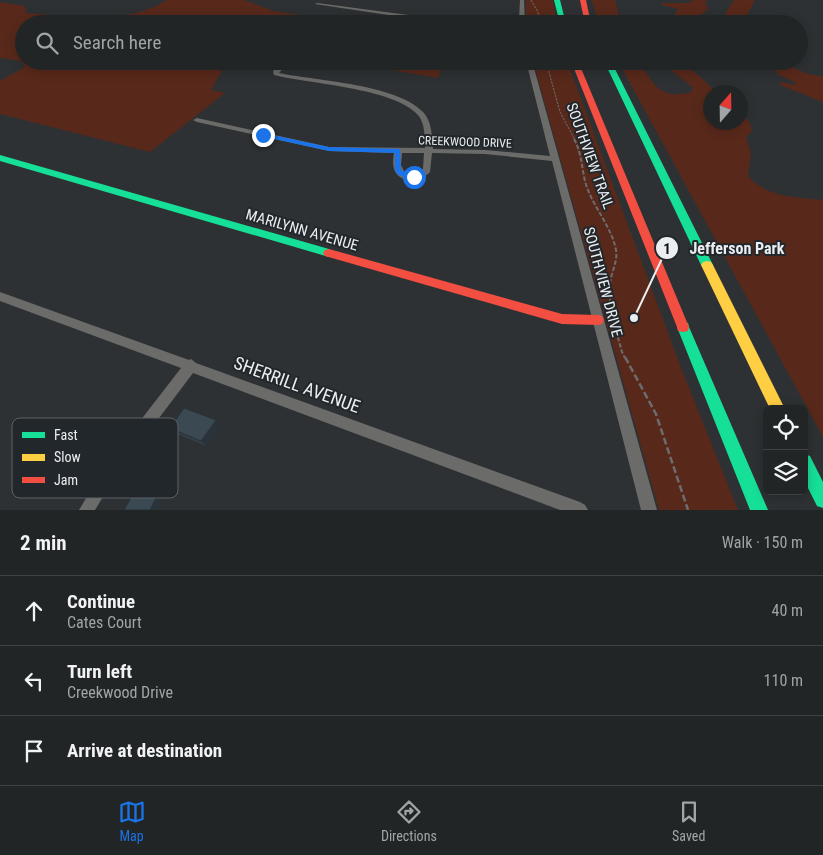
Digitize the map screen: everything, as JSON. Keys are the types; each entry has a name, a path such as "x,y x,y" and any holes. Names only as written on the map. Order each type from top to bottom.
{"main road":[{"path":"557,0 561,15"},
{"path":"583,0 586,15"},
{"path":"578,70 759,510"},
{"path":"611,70 776,405"},
{"name":"MARILYNN AVENUE","path":"0,158 553,317 570,320 598,320"},
{"path":"808,470 823,500"}],"street":[{"path":"522,0 522,15"},
{"path":"317,4 397,15"},
{"path":"277,70 276,74 384,95 410,104 421,114 427,126 428,170 424,174 414,177 400,173 398,170 398,151"},
{"name":"SOUTHVIEW DRIVE","path":"531,70 649,510"},
{"name":"CREEKWOOD DRIVE","path":"197,120 329,149 485,152 554,159"},
{"name":"SHERRILL AVENUE","path":"0,296 580,510"},
{"path":"151,418 191,366"},
{"path":"87,510 94,498"}],"path":[{"path":"531,0 538,15"},
{"name":"SOUTHVIEW TRAIL","path":"548,70 560,112 577,144 583,161 587,190 613,240 616,251 615,266 610,282 610,305 622,352 656,414 688,510"}],"shaded area":[{"path":"167,0 244,0 274,11 301,15 122,15 151,8"},
{"path":"526,0 553,0 556,15 526,15"},
{"path":"592,0 615,0 619,15 596,15"},
{"path":"691,0 708,0 705,2 708,9 701,15 675,15 676,11 679,9 662,5 662,3 691,3"},
{"path":"734,0 755,0 747,15 726,15"},
{"path":"0,2 25,6 26,13 53,15 15,15 15,60 0,58"},
{"path":"20,70 222,70 211,90 225,93 150,152 0,114 0,81"},
{"path":"392,70 441,70 438,78"},
{"path":"536,70 570,70 680,365 738,510 659,510"},
{"path":"623,70 645,70 659,88 672,94 681,94 692,92 692,87 671,70 693,70 709,85 703,85 703,130 748,130 748,121 750,123 752,131 746,137 751,153 748,176 764,189 782,195 823,200 823,437 808,409 808,405 806,405"},
{"path":"774,70 799,70 823,77 823,102 780,85 780,82 796,85 795,82 779,75"}],"building":[{"path":"184,408 216,420 201,441 178,431 177,418"},
{"path":"131,498 156,498 150,510 124,510"}],"traffic: fast":[{"path":"557,0 561,15"},
{"path":"611,70 707,265"},
{"path":"0,158 329,253"},
{"path":"683,327 759,510"},
{"path":"808,470 823,500"}],"traffic: slow":[{"path":"707,265 776,405"}],"traffic: jam":[{"path":"583,0 586,15"},
{"path":"578,70 683,327"},
{"path":"329,253 562,319 598,320"}],"place":[{"name":"Jefferson Park","path":"634,318"}],"route":[{"path":"263,135 329,149 398,151 398,170 400,173 414,177"}]}
